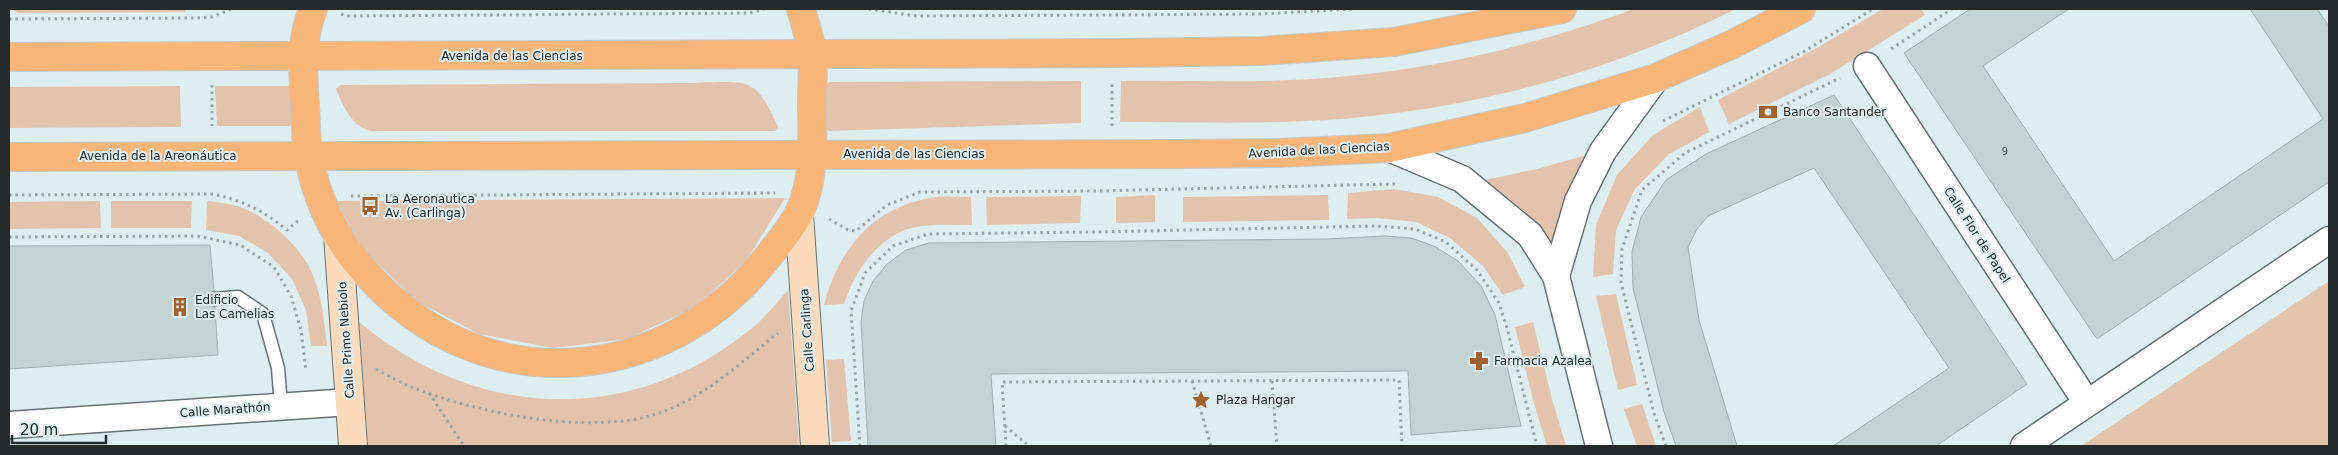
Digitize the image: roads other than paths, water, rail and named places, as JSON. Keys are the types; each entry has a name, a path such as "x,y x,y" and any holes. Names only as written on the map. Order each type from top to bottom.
{"main road":[{"path":"324,10 301,56 307,155 321,202 338,235 357,263 380,289 406,312 435,330 466,345 499,356 533,362 567,363 602,360 635,352 667,340 698,323 750,279 801,209 807,190 812,154 812,55 801,9"},
{"name":"Avenida de las Ciencias","path":"301,56 812,55 1261,51 1394,42 1562,9"},
{"name":"Avenida de las Ciencias","path":"307,155 1279,153 1389,148 1525,118 1656,78 1733,44 1801,9"},
{"path":"9,57 301,56"},
{"name":"Avenida de la Areonáutica","path":"9,157 307,155"}],"street":[{"name":"Calle Flor de Papel","path":"1867,66 2088,403"},
{"path":"1556,276 1578,201 1603,151 1656,78"},
{"path":"1389,148 1462,179 1530,235 1556,276 1598,446"},
{"name":"Calle Carlinga","path":"801,209 815,446"},
{"name":"Calle Primo Nebiolo","path":"338,235 353,446"},
{"path":"2024,446 2329,240"},
{"name":"Calle Marathón","path":"9,425 350,402"}],"lane":[{"path":"214,299 238,297 263,314 278,368 281,406"}],"place":[{"name":"Banco Santander","path":"1768,112"},
{"name":"La Aeronautica Av. (Carlinga)","path":"370,206"},
{"name":"Edificio Las Camelias","path":"180,307"},
{"name":"Farmacia Azalea","path":"1479,361"},
{"name":"Plaza Hangar","path":"1201,400"}]}
